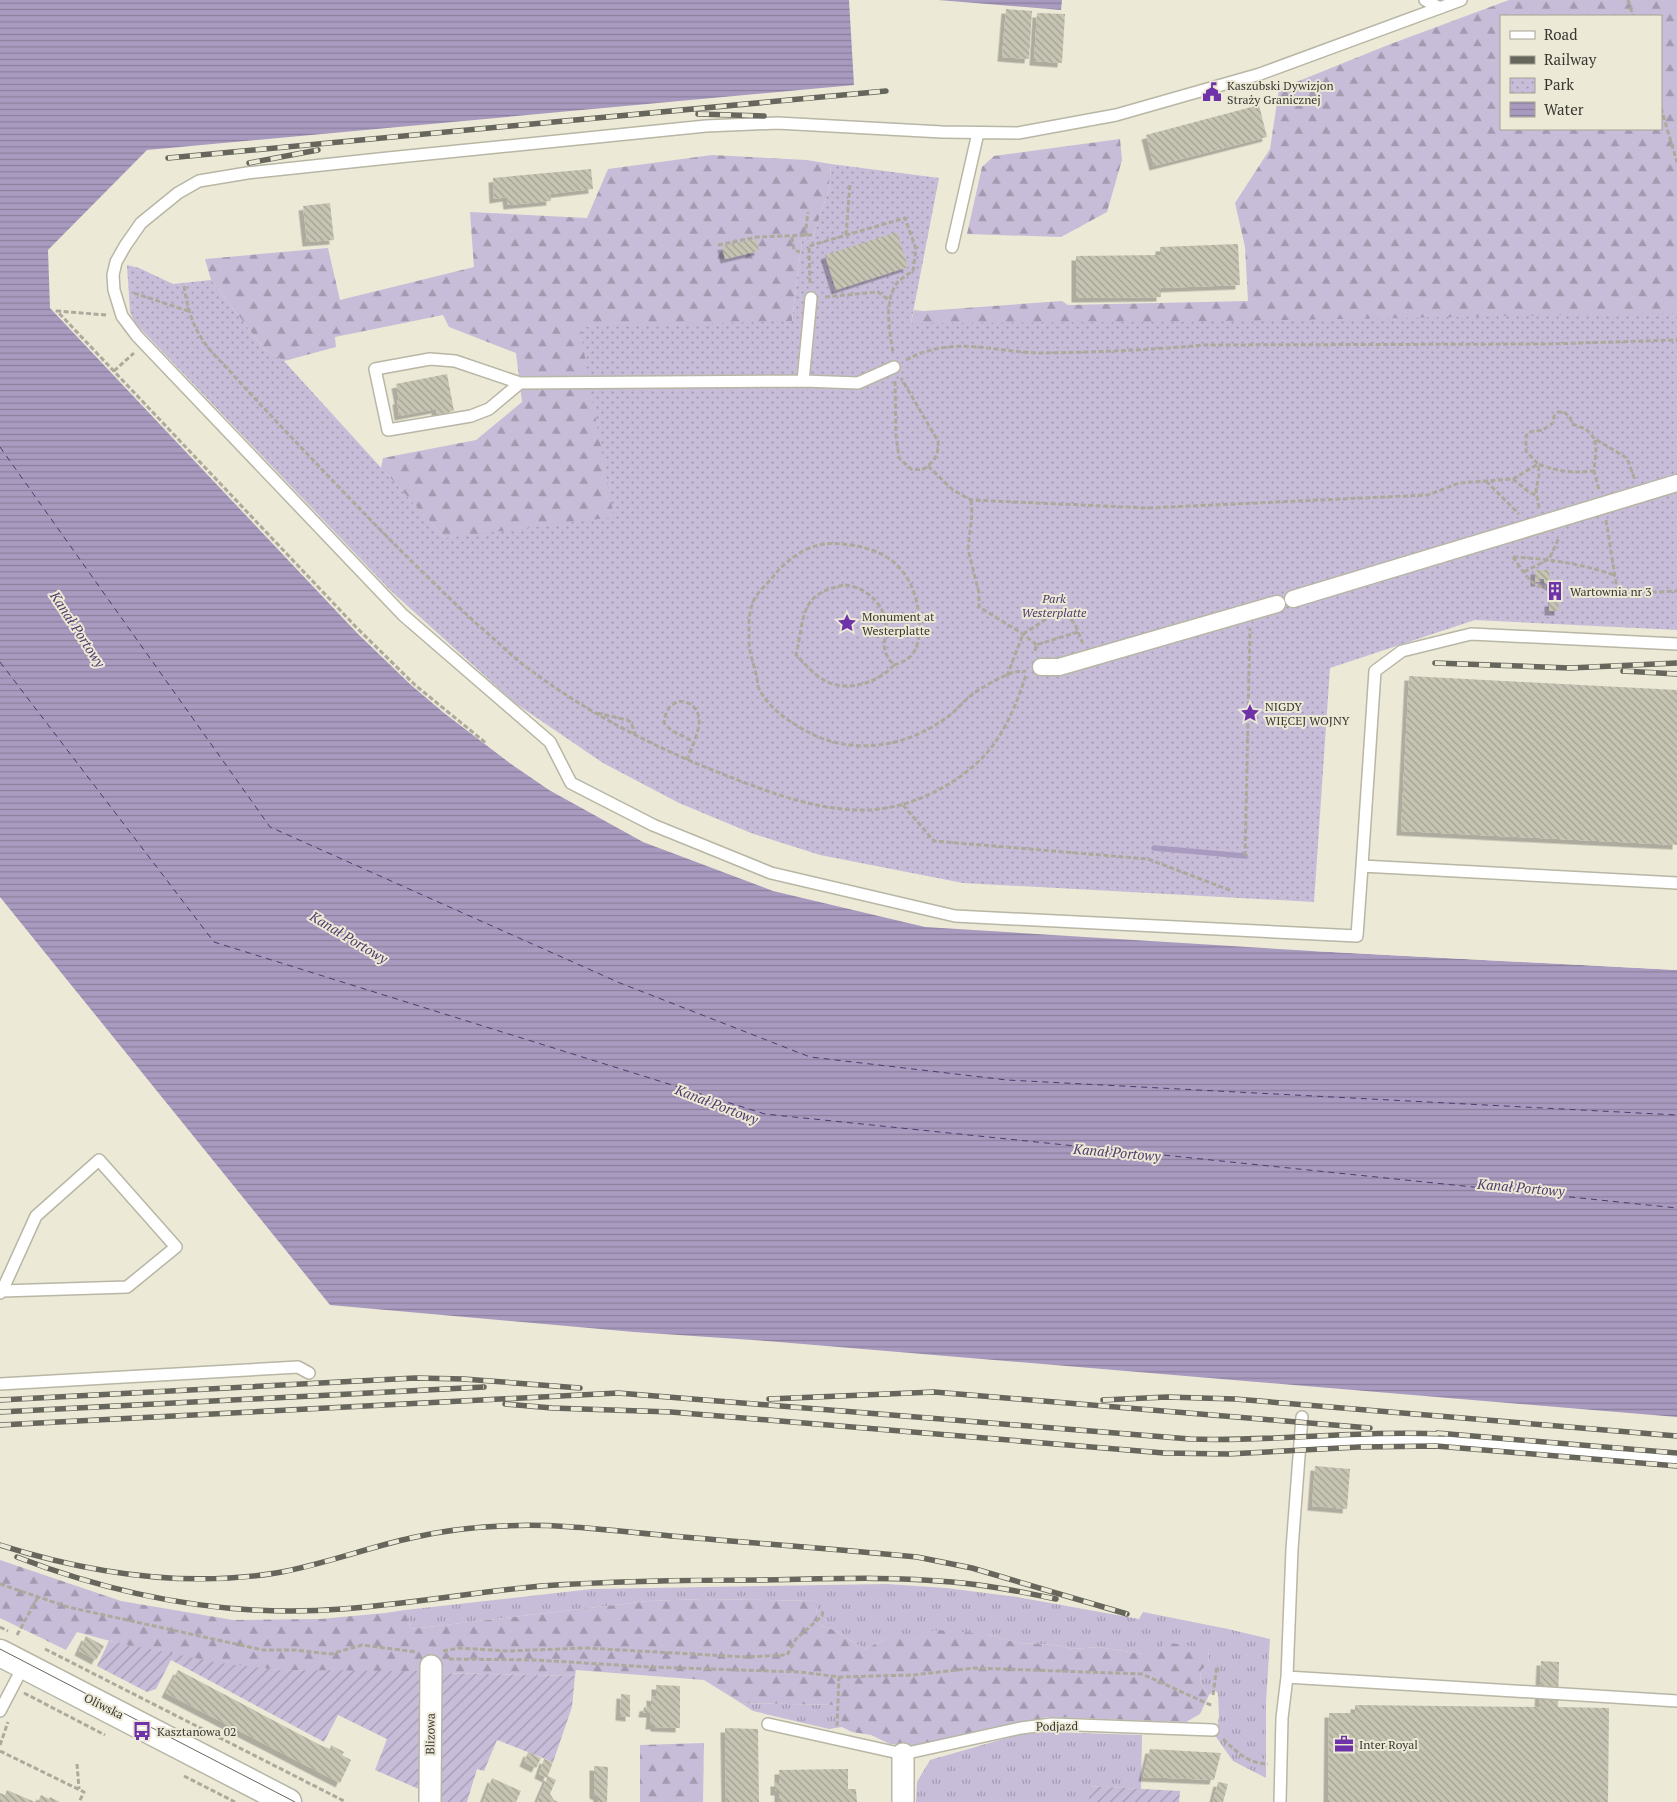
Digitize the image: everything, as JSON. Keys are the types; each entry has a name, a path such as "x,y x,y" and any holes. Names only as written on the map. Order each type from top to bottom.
{"street":[{"path":"1034,664 1059,667 1088,659 1677,483"},
{"name":"Oliwska","path":"0,1653 18,1676 288,1802"},
{"name":"Blizowa","path":"430,1802 433,1657"},
{"path":"903,1754 903,1802"}],"lane":[{"path":"1425,0 1440,8"},
{"path":"1461,0 1260,74 1116,115 1018,133 942,132 777,123 706,126 248,173 199,181 178,193 141,223 116,262 113,275 114,290 122,316 144,344 403,615 550,742 571,783 653,825 771,873 955,916 1357,936 1375,672 1402,651 1472,634 1677,644"},
{"path":"952,247 978,133"},
{"path":"803,381 811,298"},
{"path":"520,383 489,410 471,416 388,430 375,369 430,359 455,361 520,383 803,381 858,383 894,367"},
{"path":"1362,866 1677,883"},
{"path":"99,1160 176,1247 127,1287 1,1292 36,1216 99,1160"},
{"path":"0,1384 298,1367 309,1373"},
{"path":"1280,1802 1282,1718 1287,1677 1292,1549 1302,1416"},
{"path":"1300,1444 1422,1438 1677,1460"},
{"path":"0,1711 18,1676"},
{"path":"1287,1677 1677,1701"},
{"name":"Podjazd","path":"768,1724 903,1754 1021,1728 1052,1724 1213,1730"}],"path":[{"path":"1628,0 1633,15"},
{"path":"1662,111 1677,162"},
{"path":"846,235 850,184"},
{"path":"805,236 808,212"},
{"path":"890,301 878,292 811,298 809,246 905,218 916,249 913,271 896,285 890,301 889,323 894,367 896,435 899,458 911,469 922,470 932,464 939,452 938,441 894,367"},
{"path":"718,245 757,237 812,235"},
{"path":"792,237 794,250 800,252"},
{"path":"184,286 188,311 202,340 250,394 434,584 522,664 576,703 687,760 772,794 830,807 867,810 903,805 934,792 964,774 986,754 1005,727 1020,695 1034,664 1036,645"},
{"path":"134,293 188,311"},
{"path":"122,316 57,310 369,640 415,685 486,743"},
{"path":"894,367 921,352 960,345 1042,353 1149,350 1204,345 1549,344 1677,340"},
{"path":"114,371 144,344"},
{"path":"1594,471 1570,473 1552,470 1538,464 1526,451 1526,436 1529,432 1544,430 1553,424 1554,416 1558,412 1564,412 1570,417 1572,424 1586,429 1595,439 1627,458 1632,469 1638,495"},
{"path":"1595,439 1594,471 1598,484"},
{"path":"928,466 954,490 971,500 1148,508 1428,495 1459,483 1513,479 1538,464"},
{"path":"1538,464 1538,500"},
{"path":"1513,479 1530,493 1537,495"},
{"path":"1486,481 1532,526"},
{"path":"971,500 972,514 968,549 980,593 979,606 1044,650"},
{"path":"1604,505 1617,589 1637,593 1677,591"},
{"path":"1524,572 1549,559 1555,543 1577,513"},
{"path":"1499,535 1533,584 1546,587"},
{"path":"894,666 886,658 883,642 886,626 883,613 876,600 865,591 845,585 830,588 818,594 808,605 802,618 796,654 819,677 827,681 854,686 872,682 911,656 917,646 920,628 912,586 903,570 890,558 868,548 840,542 806,549 783,564 762,587 752,603 748,627 750,657 758,685 771,706 790,722 817,737 853,747 886,745 920,735 944,720 975,692 1007,676 1020,672"},
{"path":"1513,557 1549,559 1584,565 1614,575"},
{"path":"1007,676 1023,634 1062,609 1074,624 1088,659"},
{"path":"1245,856 1249,612"},
{"path":"1036,645 1078,632"},
{"path":"687,760 698,729 699,718 696,709 687,703 678,701 670,706 665,714 664,723 669,730 693,742"},
{"path":"594,713 617,717 631,722 635,734"},
{"path":"903,805 934,841 1148,859 1232,891"},
{"path":"0,1584 68,1607 263,1650 294,1650 331,1654 362,1645 433,1657 801,1672 839,1677 913,1675 974,1668 1142,1674 1213,1706"},
{"path":"0,1627 17,1635 38,1597"},
{"path":"433,1657 459,1648 507,1651 585,1648 746,1657 787,1655 796,1639 822,1616 824,1611"},
{"path":"44,1648 346,1802"},
{"path":"1213,1695 1217,1665"},
{"path":"18,1676 109,1737"},
{"path":"837,1739 839,1677"},
{"path":"1213,1730 1239,1755 1256,1763 1264,1764"},
{"path":"0,1751 84,1792 79,1802"},
{"path":"77,1764 79,1790"},
{"path":"177,1772 234,1802"}],"green space":[{"path":"1509,0 1677,0 1677,445 766,562 445,538 381,468 383,458 476,440 522,402 516,353 449,327 443,315 335,337 336,347 284,361 264,349 211,280 205,259 328,248 340,300 474,267 470,212 587,218 608,169 712,155 807,160 831,164 829,189 813,237 802,239 792,321 911,323 914,310 923,311 1062,301 1068,305 1248,301 1245,247 1235,203 1270,149 1279,89 1388,45"},
{"path":"1120,139 1122,160 1107,212 1061,237 967,234 982,167 994,156"},
{"name":"Park Westerplatte","path":"831,164 939,178 911,323 1165,322 1677,313 1677,630 1475,620 1330,668 1314,902 963,883 820,855 751,833 679,803 603,763 515,703 390,590 135,323 130,312 127,265 139,268 173,284 211,280 264,349 284,361 445,538 614,517 580,327 792,321 802,239 813,237 829,189"},
{"path":"0,1560 121,1601 233,1620 320,1619 405,1610 411,1629 649,1601 703,1599 816,1601 817,1617 821,1626 834,1630 865,1649 886,1639 938,1630 987,1634 1017,1643 1054,1645 1074,1649 1098,1647 1143,1654 1159,1651 1165,1642 1208,1649 1209,1664 1201,1670 1200,1683 1209,1695 1200,1714 1186,1722 1047,1717 933,1745 910,1746 890,1744 871,1735 852,1732 842,1727 840,1705 741,1703 704,1680 576,1670 575,1676 438,1673 424,1669 419,1671 282,1670 178,1657 77,1632 66,1650 0,1618"},
{"path":"887,1584 946,1588 1017,1597 1139,1619 1143,1612 1270,1639 1266,1702 1266,1778 1233,1761 1216,1737 1219,1716 1218,1693 1214,1690 1209,1695 1200,1683 1201,1670 1209,1664 1208,1649 1143,1654 1098,1647 1074,1649 1054,1645 1017,1643 987,1634 886,1639 865,1649 834,1630 821,1626 817,1617 816,1601 703,1599 649,1601 411,1629 405,1610 592,1589"},
{"path":"109,1641 220,1663 281,1670 419,1671 424,1669 421,1790 375,1770 387,1739 338,1715 324,1742 171,1660 156,1689 147,1692 97,1666"},
{"path":"438,1673 575,1676 572,1707 553,1762 497,1740 484,1771 477,1769 467,1802 439,1802"},
{"path":"741,1703 841,1705 842,1727 829,1729 753,1711"},
{"path":"1049,1732 1142,1735 1141,1789 1089,1786 1089,1802 916,1802 917,1782 930,1760 1021,1734"},
{"path":"704,1743 703,1802 640,1802 640,1745"},
{"path":"1089,1786 1180,1791 1179,1802 1089,1802"}],"water":[{"name":"Kanał Portowy","path":"0,0 849,0 854,85 147,150 48,250 50,308 357,633 411,685 444,713 511,764 549,790 643,842 773,891 925,927 1312,951 1677,970 1677,1417 767,1341 634,1332 330,1305 0,897"},
{"path":"938,0 1062,0 1061,10"}],"pier":[{"path":"1312,949 1677,968 1677,970 1312,951"}],"building":[{"path":"1006,9 1032,11 1029,59 1002,57"},
{"path":"1037,13 1065,14 1062,63 1034,61"},
{"path":"1259,105 1267,137 1154,166 1146,135"},
{"path":"591,169 593,189 550,194 551,201 508,205 507,197 494,199 493,178"},
{"path":"330,203 334,240 307,242 303,206"},
{"path":"897,232 908,267 836,290 825,255"},
{"path":"756,239 759,251 725,259 722,246"},
{"path":"1238,244 1240,285 1161,288 1161,297 1076,298 1076,256 1160,255 1160,247"},
{"path":"447,374 454,411 437,414 436,409 399,416 396,384"},
{"name":"Wartownia nr 3","path":"1535,570 1549,570 1550,579 1558,584 1559,611 1549,611 1549,602 1553,602 1553,587 1544,582 1544,579 1539,579 1540,582 1535,582"},
{"path":"1409,676 1677,690 1677,845 1401,831"},
{"path":"1315,1466 1350,1469 1347,1509 1312,1506"},
{"path":"86,1636 104,1646 96,1660 79,1651"},
{"path":"1541,1661 1559,1662 1558,1707 1609,1708 1608,1802 1328,1802 1329,1713 1355,1713 1355,1705 1539,1707"},
{"path":"178,1670 320,1745 330,1749 331,1745 344,1752 342,1755 351,1760 340,1783 166,1693"},
{"path":"656,1685 680,1686 680,1728 650,1725 651,1713 643,1713 644,1707 651,1706 651,1696 656,1697"},
{"path":"621,1694 630,1695 630,1717 620,1716"},
{"path":"725,1728 758,1729 759,1802 726,1802"},
{"path":"1150,1749 1221,1753 1214,1780 1143,1777"},
{"path":"528,1752 541,1758 536,1768 524,1762"},
{"path":"544,1759 553,1762 547,1778 539,1774"},
{"path":"594,1766 608,1767 607,1802 598,1802 598,1796 594,1794"},
{"path":"848,1769 848,1789 856,1789 857,1802 779,1802 779,1791 775,1791 775,1782 779,1782 779,1770"},
{"path":"548,1776 556,1780 550,1794 558,1802 537,1802"},
{"path":"492,1778 521,1791 516,1802 483,1802"},
{"path":"1218,1782 1228,1784 1223,1802 1213,1802"},
{"path":"7,1790 35,1802 0,1802 0,1793 5,1795"},
{"path":"41,1795 49,1799 50,1797 60,1802 38,1802"}],"waterway":[{"path":"1154,848 1245,856"}],"ferry route":[{"path":"0,447 270,827 620,983 810,1057 1007,1080 1677,1115"},
{"path":"0,662 214,942 765,1114 1677,1208"}],"tram line":[{"path":"0,1649 295,1802"}],"railway":[{"path":"168,158 886,91"},
{"path":"698,114 764,116"},
{"path":"249,163 318,150"},
{"path":"1435,663 1570,668 1677,663"},
{"path":"1623,671 1677,674"},
{"path":"0,1400 415,1378 464,1379 580,1388"},
{"path":"0,1412 484,1387"},
{"path":"769,1399 934,1392 1370,1428"},
{"path":"0,1425 618,1393 1190,1439 1253,1439 1412,1433 1444,1434"},
{"path":"1103,1400 1167,1397 1235,1399 1677,1436"},
{"path":"505,1404 552,1408 671,1412 1164,1453 1228,1454 1359,1447 1436,1446 1677,1466"},
{"path":"1437,1433 1677,1453"},
{"path":"0,1545 34,1555 102,1570 171,1578 206,1579 241,1577 293,1570 394,1542 445,1531 524,1525 566,1527 917,1557 972,1568 1127,1614"},
{"path":"17,1557 56,1571 136,1593 217,1607 259,1610 342,1609 491,1591 596,1583 858,1578 965,1583 1056,1599"}],"place":[{"name":"Kaszubski Dywizjon Straży Granicznej","path":"1212,92"},
{"name":"Wartownia nr 3","path":"1555,591"},
{"name":"Monument at Westerplatte","path":"847,623"},
{"name":"NIGDY WIĘCEJ WOJNY","path":"1250,713"},
{"name":"Kasztanowa 02","path":"142,1731"},
{"name":"Inter Royal","path":"1344,1744"}]}
